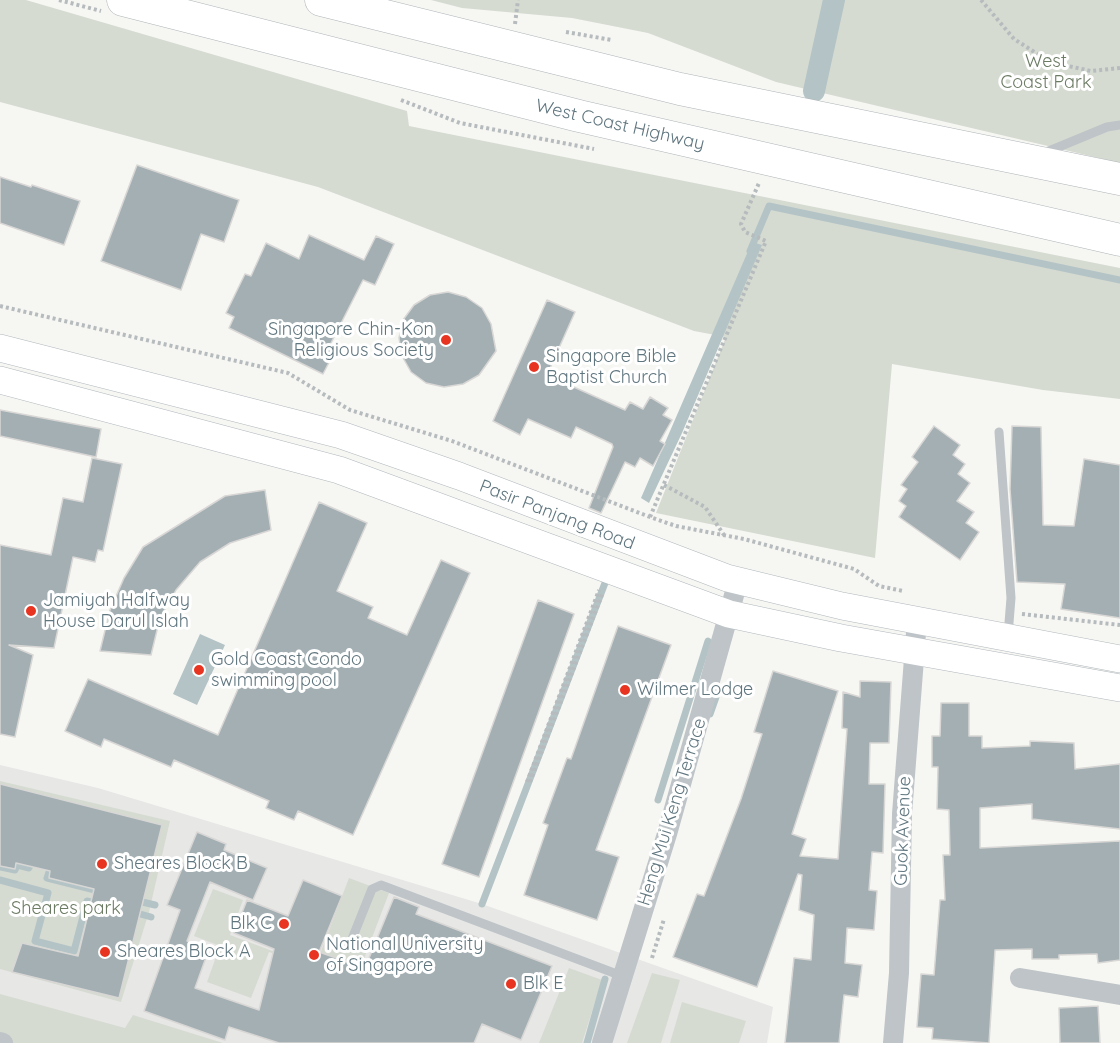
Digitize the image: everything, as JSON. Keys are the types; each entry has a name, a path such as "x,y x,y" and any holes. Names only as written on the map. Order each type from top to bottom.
{"highway":[{"name":"West Coast Highway","path":"123,0 524,102 1120,240"},
{"path":"321,0 680,89 1120,179"}],"main road":[{"name":"Pasir Panjang Road","path":"0,348 341,435 459,476 711,573 738,581 842,606 917,620 1009,625 1120,659"},
{"name":"Pasir Panjang Road","path":"0,380 339,470 729,614 915,652 1120,688"}],"street":[{"name":"Heng Mui Keng Terrace","path":"602,1043 667,834 738,581"},
{"name":"Guok Avenue","path":"893,1043 898,973 902,814 917,620"},
{"path":"1020,978 1120,995"}],"lane":[{"path":"1031,159 1107,127 1120,125"},
{"path":"999,432 1009,625"},
{"path":"350,944 372,889 381,885 622,976"}],"path":[{"path":"514,27 518,0"},
{"path":"981,0 1014,39 1050,62 1091,71 1120,68"},
{"path":"460,123 601,150"},
{"path":"650,517 766,240 745,232 741,224 761,179 750,177"},
{"path":"0,306 288,373 350,410 452,441 650,517 676,526 724,535 854,569 879,586 911,593"},
{"path":"664,485 705,507 724,535"},
{"path":"529,782 600,594"},
{"path":"1009,625 1120,625"}],"shaded area":[{"path":"752,242 762,245 682,433 649,503 641,498"},
{"name":"Gold Coast Condo swimming pool","path":"200,634 225,645 197,705 173,694"},
{"name":"National University of Singapore","path":"0,765 98,788 482,904 773,1007 767,1043 0,1043"}],"green space":[{"path":"0,0 26,0 407,111 409,126 1120,268 1120,399 1043,390 892,364 875,558 656,513 726,337 694,331 318,187 0,102"},
{"name":"West Coast Park","path":"431,0 1120,0 1120,163 776,82 648,33 572,18 462,8"},
{"name":"Sheares park","path":"0,781 170,821 149,912 121,1002 0,969"},
{"path":"349,878 389,893 362,964 395,977 404,951 447,967 461,931 474,936 459,975 497,990 487,1016 343,961 336,977 269,952 251,998 207,982 220,946 194,936 213,889 243,900 230,935 315,967"},
{"path":"569,968 602,980 582,1043 539,1043"},
{"path":"652,973 680,980 661,1043 627,1043"},
{"path":"0,994 125,1028 133,1015 223,1043 0,1043"},
{"path":"682,1002 746,1021 739,1043 670,1043"}],"building":[{"path":"137,165 239,200 224,242 201,234 181,290 101,261"},
{"path":"0,177 80,201 64,245 0,223"},
{"path":"309,235 364,260 376,236 394,244 375,285 363,280 331,343 337,347 323,374 229,328 234,317 226,313 245,274 251,276 266,243 299,259"},
{"name":"Singapore Chin-Kon Religious Society","path":"448,292 466,297 482,308 491,324 496,351 479,375 463,384 444,387 426,383 411,372 402,356 399,338 403,320 414,305 430,295"},
{"path":"547,300 575,312 547,375 625,410 630,402 643,409 650,397 668,408 663,415 672,420 660,441 665,444 653,466 640,458 635,467 625,462 601,513 589,508 613,447 612,444 576,427 571,438 528,419 520,435 493,421"},
{"path":"0,410 101,429 96,457 0,436"},
{"path":"934,426 960,445 953,455 965,464 958,474 970,483 957,501 974,512 966,523 979,532 960,560 899,517 906,506 899,501 907,489 901,485 918,462 912,457"},
{"path":"1012,426 1041,427 1043,525 1074,526 1084,459 1120,465 1120,618 1061,609 1065,584 1017,582 1010,489"},
{"name":"Jamiyah Halfway House Darul Islah","path":"92,458 122,464 103,551 98,550 95,562 73,557 54,648 9,645 33,655 15,737 0,734 0,545 51,555 63,498 83,502"},
{"path":"265,490 271,530 230,543 200,562 176,590 160,618 151,655 100,651 110,610 124,578 143,547 225,496"},
{"path":"319,502 367,523 337,591 373,607 368,618 407,635 441,560 470,573 353,835 298,811 294,820 266,808 269,801 174,760 171,767 104,739 101,747 65,731 88,679 218,735"},
{"path":"538,600 574,614 479,877 442,864"},
{"path":"618,626 671,645 596,850 619,857 597,920 524,895 548,825 543,823 567,758 571,759"},
{"path":"773,671 838,691 792,834 806,839 800,856 838,859 847,729 842,728 843,692 860,697 860,681 891,682 889,743 870,743 869,784 885,784 883,853 872,852 869,890 877,891 874,930 847,928 845,963 862,965 858,997 844,995 839,1043 785,1043 794,958 811,960 814,915 799,910 802,875 798,874 757,987 673,957 697,894 704,896 741,799 762,734 754,732"},
{"path":"941,703 969,703 969,736 982,736 982,748 1030,746 1030,741 1074,743 1075,769 1120,764 1120,829 1032,819 1032,804 980,808 980,848 1120,841 1120,960 1098,963 1097,954 1059,955 1059,959 1032,959 1032,949 995,950 989,1043 932,1039 933,1028 917,1027 921,974 934,975 940,900 945,900 943,855 950,855 949,810 937,809 938,767 932,767 932,736 940,736"},
{"path":"0,784 162,825 119,998 12,972 22,943 78,956 94,889 49,878 50,871 16,863 15,869 0,866"},
{"path":"197,832 226,844 224,850 267,868 253,900 210,882 187,941 209,949 195,988 259,1010 274,949 234,933 247,900 288,916 303,880 342,896 319,952 365,968 394,897 419,907 416,914 552,966 521,1040 482,1024 474,1043 279,1043 229,1027 225,1040 144,1011 180,910 167,905"},
{"path":"1098,1006 1100,1043 1060,1043 1059,1008"}],"waterway":[{"path":"814,91 834,0"},
{"path":"750,251 769,206 1120,280"},
{"path":"482,904 605,583"},
{"path":"658,800 708,641"},
{"path":"710,714 716,697"},
{"path":"0,867 15,870 17,865 29,868 32,859"},
{"path":"52,863 47,878 103,892"},
{"path":"0,880 48,893 35,941 74,951 87,901 99,904"},
{"path":"134,900 155,905"},
{"path":"133,912 151,917"},
{"path":"587,1043 605,979"}],"place":[{"name":"Singapore Chin-Kon Religious Society","path":"446,340"},
{"name":"Singapore Bible Baptist Church","path":"534,367"},
{"name":"Jamiyah Halfway House Darul Islah","path":"31,611"},
{"name":"Gold Coast Condo swimming pool","path":"199,670"},
{"name":"Wilmer Lodge","path":"625,690"},
{"name":"Sheares Block B","path":"102,864"},
{"name":"Blk C","path":"284,924"},
{"name":"Sheares Block A","path":"105,952"},
{"name":"National University of Singapore","path":"314,955"},
{"name":"Blk E","path":"511,984"}]}
